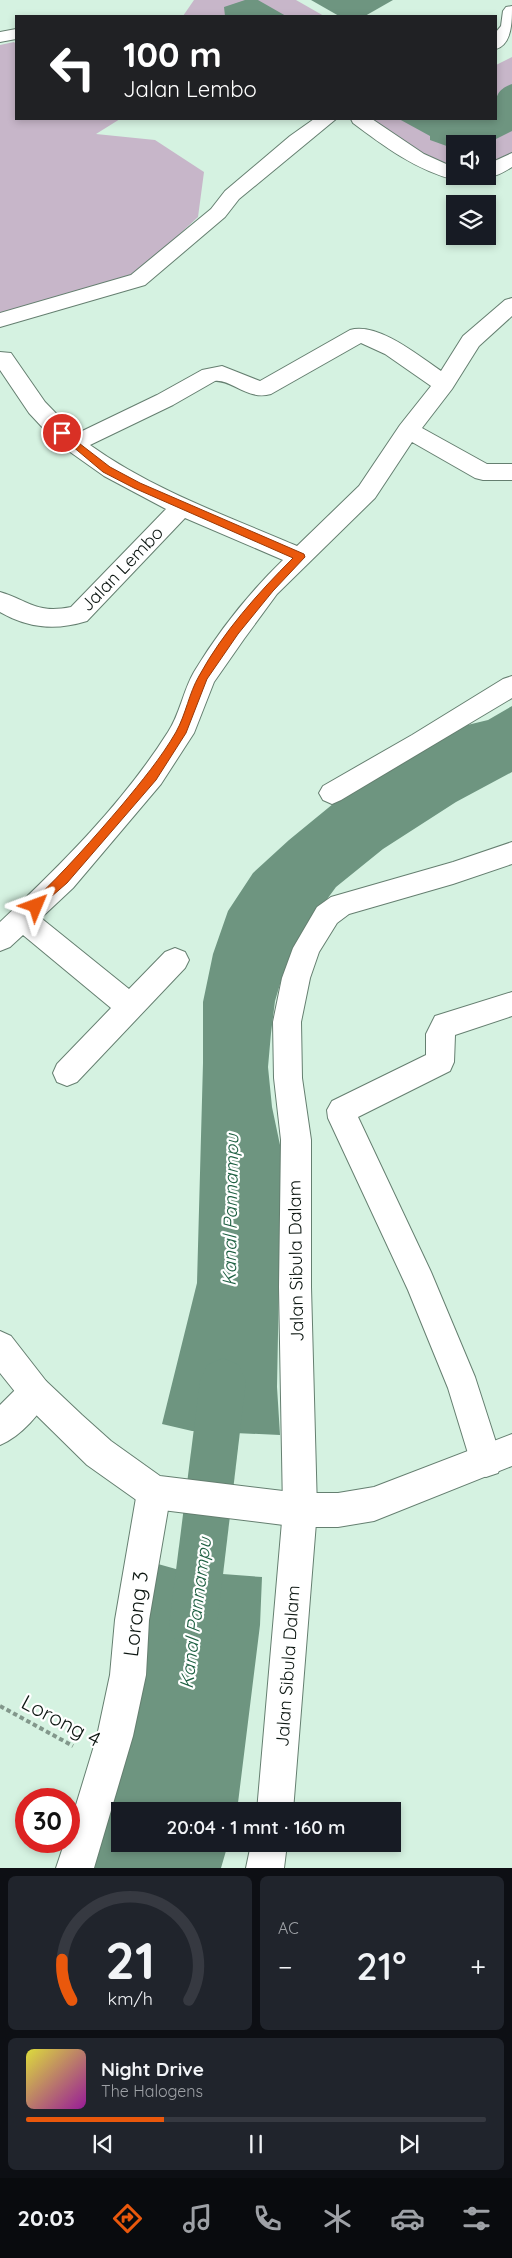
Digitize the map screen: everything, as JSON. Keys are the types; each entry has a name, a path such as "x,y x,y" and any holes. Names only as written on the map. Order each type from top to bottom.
{"street":[{"path":"497,43 510,27 512,11"},
{"path":"0,37 15,34"},
{"path":"0,320 138,280 218,213 232,195 275,158 325,120"},
{"path":"361,120 418,158 446,172"},
{"path":"496,168 512,159"},
{"path":"0,939 63,880 152,776 181,733 203,678 235,632 269,588 366,492 408,430 444,384 472,341 512,305"},
{"path":"74,444 165,400 210,375 222,373 250,386 263,389 358,335 372,337 444,384"},
{"path":"3,358 50,422 106,469 182,507 300,557"},
{"path":"408,430 483,472 512,472"},
{"name":"Jalan Lembo","path":"0,601 20,614 35,619 63,619 78,615 182,507"},
{"path":"332,792 421,742 512,686"},
{"name":"Jalan Sibula Dalam","path":"276,1802 300,1510 295,1287 296,1140 288,1078 287,1022 296,978 307,948 317,929 327,915 342,905 453,873 512,853"},
{"path":"22,918 130,1007"},
{"path":"67,1073 175,960"},
{"path":"0,1347 35,1392 99,1453 154,1492 300,1510 338,1510 374,1504 499,1456 460,1380 420,1283 343,1118 342,1110 440,1062 438,1037 445,1025 512,1004"},
{"path":"0,1429 35,1392"},
{"name":"Lorong 3","path":"75,1868 111,1750 128,1675 132,1620 154,1492"},
{"path":"265,1868 268,1852"}],"path":[{"name":"Lorong 4","path":"0,1706 111,1750"}],"shaded area":[{"path":"194,0 296,0 322,15 184,15"},
{"path":"15,43 15,120 118,120 96,134 155,140 204,172 198,217 134,276 0,316 0,45"},
{"path":"512,57 512,157 496,166 496,135 446,135 446,168 388,138 364,120 497,120 497,64"}],"water":[{"path":"245,0 258,0 284,15 225,15 224,7"},
{"path":"311,0 393,0 367,15 337,15"},
{"path":"512,84 512,131 496,139 496,135 446,135 446,146 430,140 430,136 401,120 497,120 497,97 501,90"},
{"path":"512,706 512,772 456,802 383,849 336,887 314,917 283,974 275,1001 268,1067 272,1107 280,1145 277,1387 280,1435 192,1431 162,1424 197,1283 203,1002 213,954 228,911 253,873 289,840 350,790 455,728 488,720"},
{"path":"158,1564 183,1571 262,1577 260,1625 238,1802 111,1802 111,1852 226,1852 221,1868 91,1868"}],"waterway":[{"name":"Kanal Pannampu","path":"193,1625 223,1381"}],"route":[{"path":"36,906 63,880 98,841 152,776 181,733 203,678 269,588 300,557 137,486 106,469 62,433"}]}
